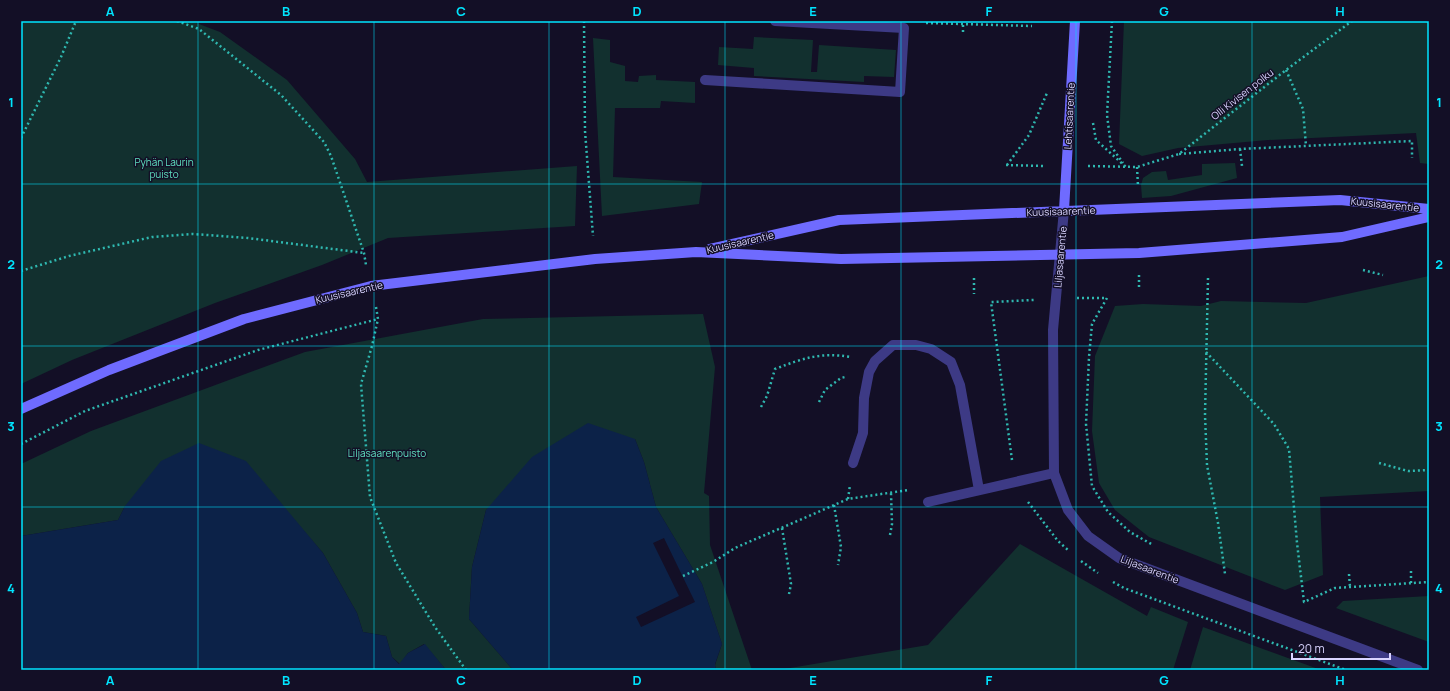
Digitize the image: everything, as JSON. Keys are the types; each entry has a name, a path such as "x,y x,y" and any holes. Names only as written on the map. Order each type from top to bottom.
{"main road":[{"name":"Lehtisaarentie","path":"1064,210 1075,21"},
{"name":"Kuusisaarentie","path":"696,252 839,220 1340,200 1429,209"},
{"name":"Kuusisaarentie","path":"21,409 109,370 244,319 371,286 595,258 696,252 841,259 1138,253 1342,237 1429,217"}],"street":[{"path":"704,80 900,92 904,28 774,21"},
{"name":"Liljasaarentie","path":"1064,210 1052,330 1054,473 1068,510 1088,536 1119,558 1418,670"},
{"path":"853,462 862,433 864,398 869,372 875,361 893,346 916,345 931,349 951,362 960,385 979,490"},
{"path":"928,502 1054,473"}],"path":[{"path":"21,138 61,57 76,21"},
{"path":"21,271 69,256 152,237 193,234 248,238 364,253 331,156 324,142 281,95 199,29 177,21"},
{"path":"584,21 585,131 595,258"},
{"path":"963,21 963,32"},
{"path":"1112,21 1107,115 1111,146 1126,167"},
{"name":"Olli Kivisen polku","path":"1137,167 1179,154 1286,70 1352,21"},
{"path":"928,22 1032,26"},
{"path":"1286,70 1303,109 1306,146"},
{"path":"1006,165 1028,134 1050,86"},
{"path":"1179,154 1240,149 1412,141 1412,158"},
{"path":"1240,149 1242,166"},
{"path":"1363,270 1383,275"},
{"path":"1208,278 1205,415 1207,465 1218,523 1225,575 1218,572"},
{"path":"1107,298 1092,324 1086,424 1092,486 1108,512 1130,532 1154,545"},
{"path":"21,444 85,411 258,350 378,319 361,384 370,497 396,563 435,627 466,670"},
{"path":"1206,352 1274,424 1289,449 1297,543 1304,602"},
{"path":"761,407 767,396 775,369 804,358 834,354 875,361"},
{"path":"819,402 825,390 841,378 869,372"},
{"path":"1379,463 1408,471 1429,470"},
{"path":"683,576 713,562 735,548 848,499 910,490"},
{"path":"890,535 892,524 891,493"},
{"path":"834,506 841,547 838,565"},
{"path":"782,528 791,584 789,594"},
{"path":"1411,571 1411,583"},
{"path":"1349,574 1350,587"},
{"path":"1304,602 1335,588 1429,582"},
{"path":"1296,600 1311,605"}],"green space":[{"name":"Pyhän Laurin puisto","path":"21,21 191,21 220,32 287,80 355,159 367,182 577,166 575,226 388,238 322,265 215,303 72,360 21,384"},
{"path":"1124,21 1429,21 1429,164 1420,163 1416,133 1268,140 1178,148 1142,156 1119,144"},
{"path":"754,37 813,40 811,72 817,72 819,45 896,50 894,77 864,76 864,82 754,76 754,68 718,65 719,47 753,49"},
{"path":"593,38 610,40 610,62 625,66 625,81 638,82 639,76 656,75 656,80 695,82 695,103 661,101 660,108 615,108 613,177 702,182 699,204 602,216"},
{"path":"1235,163 1237,178 1171,196 1142,198 1141,185 1143,178 1152,172 1166,171 1168,180 1202,175 1202,164"},
{"path":"1429,276 1429,491 1320,497 1323,575 1285,590 1149,537 1115,510 1099,483 1092,431 1095,356 1115,306 1143,304 1201,306 1221,301 1306,303"},
{"name":"Liljasaarenpuisto","path":"703,314 715,367 704,493 709,496 710,545 752,670 716,670 715,665 722,644 702,584 656,507 644,462 635,439 486,510 472,567 469,619 513,670 446,670 424,644 408,653 400,664 392,657 386,636 363,632 357,613 323,553 290,515 125,506 118,520 21,536 21,464 91,431 305,352 483,319"},
{"path":"1020,544 1147,616 1151,607 1188,622 1173,670 778,670 928,645"},
{"path":"1429,596 1429,642 1336,608 1343,601"},
{"path":"1203,627 1321,670 1190,670"}],"water":[{"path":"588,423 635,439 644,462 656,507 702,584 722,644 715,664 716,670 513,670 469,619 472,567 486,510 532,457"},
{"path":"199,443 246,461 323,553 357,613 363,632 386,636 392,657 399,664 408,653 425,644 446,670 21,670 21,536 118,520 125,506 161,461"}],"pier":[{"path":"664,538 695,602 641,627 636,617 679,596 653,543"}]}
